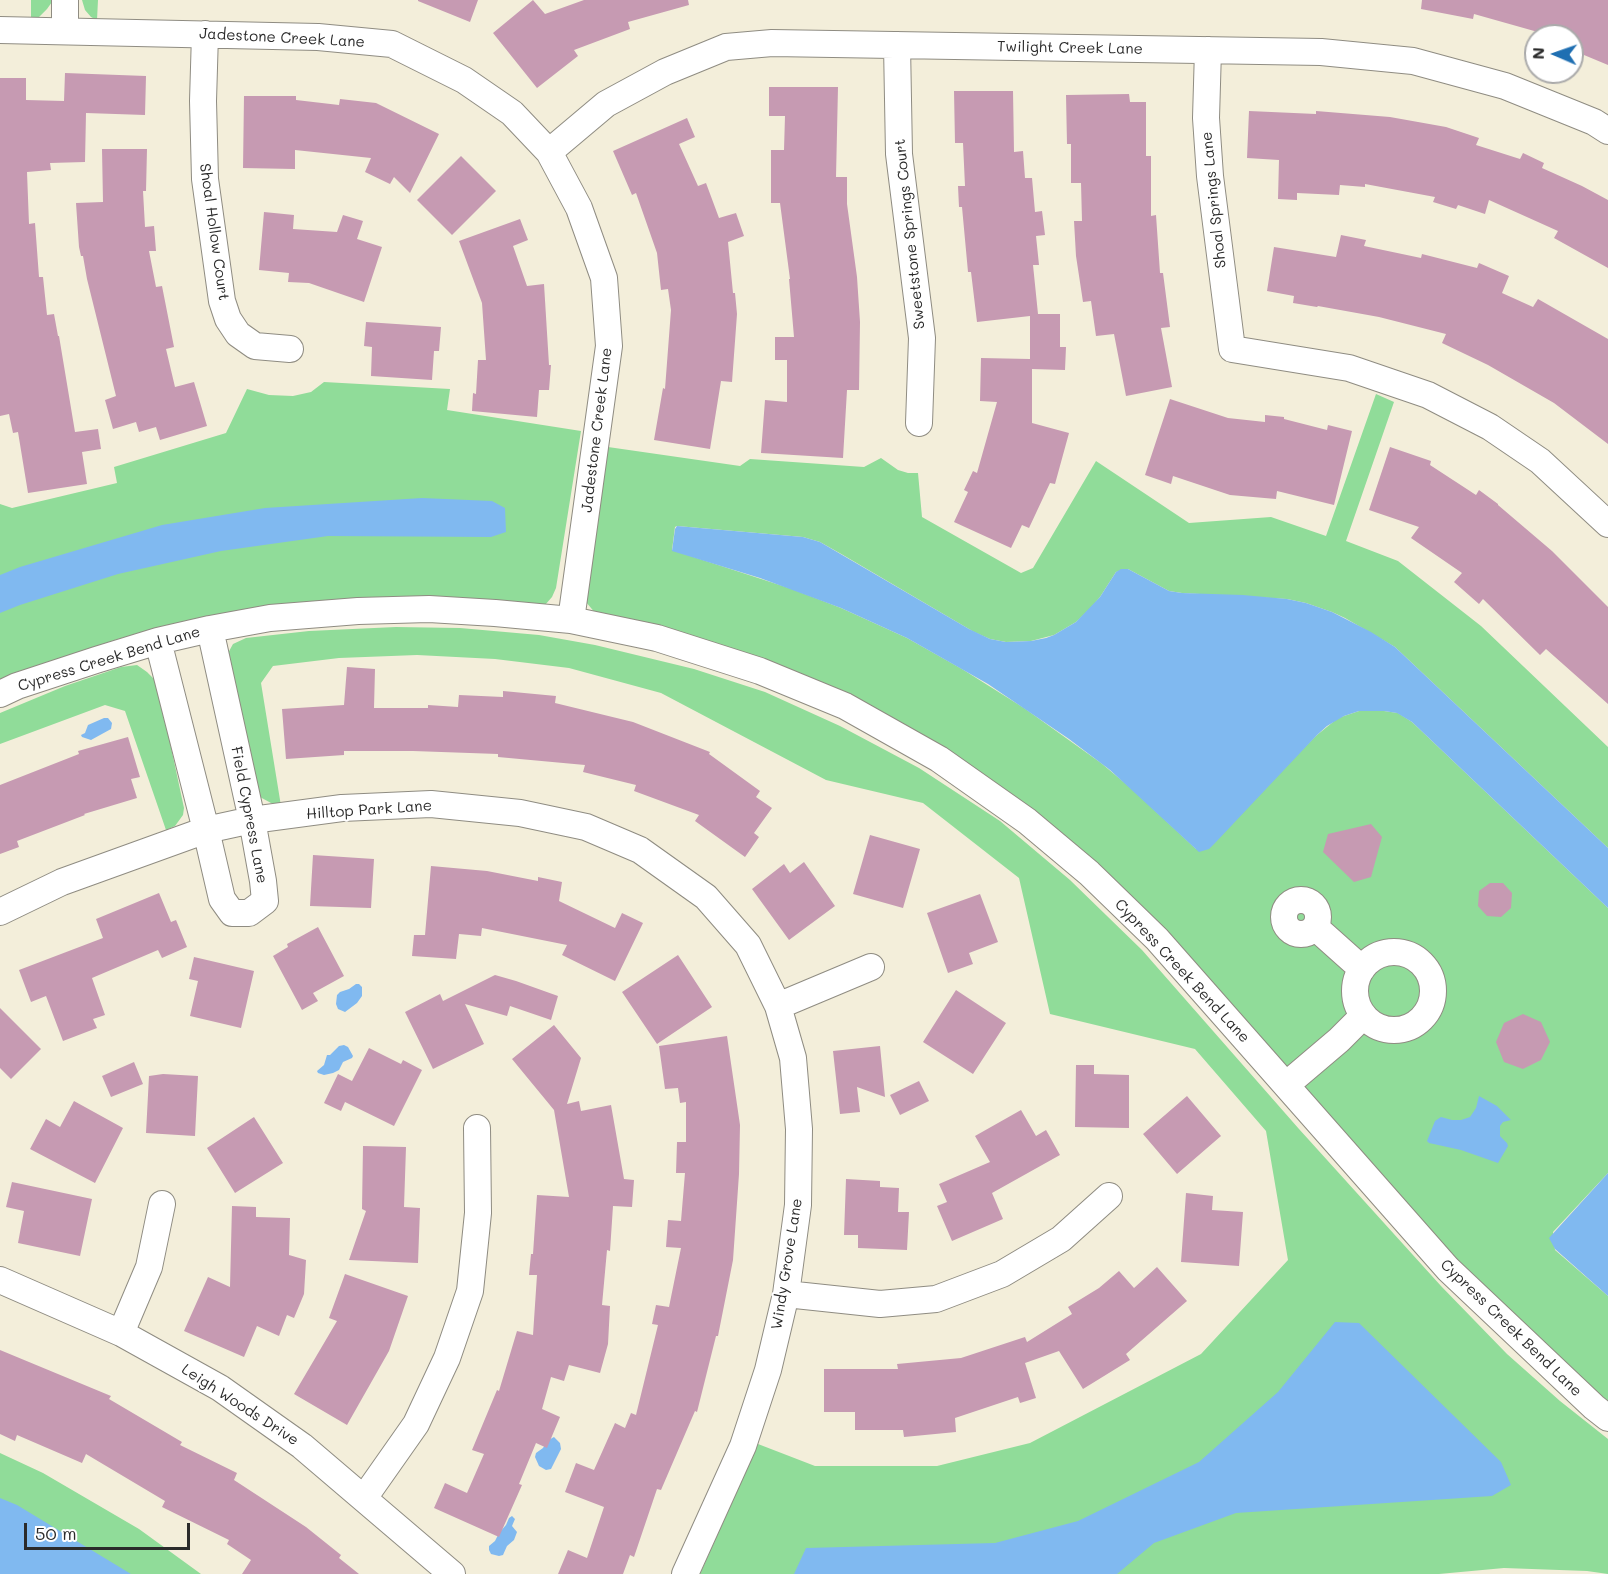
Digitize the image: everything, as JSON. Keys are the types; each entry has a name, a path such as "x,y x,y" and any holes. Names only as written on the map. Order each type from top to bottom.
{"street":[{"path":"65,0 65,32"},
{"name":"Jadestone Creek Lane","path":"0,30 318,37 392,44 464,80 512,113 549,152 579,208 604,278 609,345 571,620"},
{"name":"Shoal Hollow Court","path":"205,34 203,101 205,179 222,301 228,319 238,334 255,346 290,350"},
{"name":"Twilight Creek Lane","path":"549,152 606,104 665,72 726,47 772,43 1322,52 1413,61 1505,86 1594,122 1608,131"},
{"name":"Sweetstone Springs Court","path":"897,45 899,154 922,339 919,423"},
{"name":"Shoal Springs Lane","path":"1208,50 1206,118 1210,176 1232,349 1349,368 1428,395 1490,427 1540,461 1608,524"},
{"name":"Cypress Creek Bend Lane","path":"0,694 17,686 158,642 210,629 270,618 358,611 429,609 571,620 657,638 760,670 844,706 939,759 1027,821 1089,873 1157,939 1448,1269 1608,1418"},
{"name":"Field Cypress Lane","path":"158,642 222,899 232,913 249,913 265,901 263,881 210,629"},
{"name":"Hilltop Park Lane","path":"0,912 62,882 206,830 252,820 342,808 430,804 520,813 586,827 640,850 706,897 748,945"},
{"path":"1314,927 1362,969"},
{"name":"Windy Grove Lane","path":"685,1574 743,1446 768,1370 786,1294 798,1205 799,1129 793,1058 778,1006 748,945"},
{"path":"1399,953 1420,963 1428,972 1433,986 1432,998 1419,1021 1408,1028 1384,1029 1363,1016 1354,994 1356,981 1362,969 1377,956 1399,953"},
{"path":"778,1006 871,967"},
{"path":"1286,1085 1339,1040 1363,1016"},
{"path":"364,1498 416,1424 447,1358 470,1291 478,1213 477,1128"},
{"path":"786,1294 880,1304 936,1299 1002,1274 1022,1263 1061,1239 1109,1196"},
{"path":"121,1333 149,1266 162,1204"},
{"name":"Leigh Woods Drive","path":"0,1280 121,1333 220,1388 302,1446 452,1574"}],"green space":[{"path":"31,0 52,0 52,2 38,18 31,19"},
{"path":"82,0 98,0 97,20 85,10"},
{"path":"324,382 450,389 447,410 581,431 556,588 545,605 268,608 186,621 118,639 22,672 0,682 0,504 12,508 117,483 114,467 226,433 247,389 269,395 293,396 311,392"},
{"path":"1376,394 1394,402 1346,541 1398,561 1481,626 1608,747 1608,848 1395,647 1345,618 1306,603 1287,599 1169,591 1128,569 1116,572 1100,597 1076,622 1054,635 1031,641 1006,642 990,639 974,632 820,542 803,537 677,526 672,550 792,589 841,608 907,638 962,669 1024,708 1101,763 1196,849 1338,718 1359,711 1384,711 1398,713 1412,722 1608,908 1608,1173 1553,1232 1555,1250 1608,1296 1608,1404 1486,1291 1394,1191 968,766 596,614 586,602 585,593 608,447 740,466 750,459 864,467 881,458 898,470 918,473 922,517 1021,573 1033,568 1096,461 1189,523 1271,517 1326,536"},
{"path":"396,627 460,628 539,635 595,645 694,669 765,692 840,726 919,768 1000,821 1070,880 1142,950 1299,1129 1441,1286 1507,1354 1560,1401 1608,1439 1608,1574 1504,1568 1439,1574 700,1574 758,1444 815,1466 937,1466 1030,1443 1201,1354 1288,1260 1266,1131 1195,1049 1050,1014 1019,878 923,803 826,780 661,693 569,668 495,659 417,655 339,658 273,666 261,683 281,806 260,797 227,655 233,644 246,638 309,631"},
{"path":"137,665 157,682 184,808 183,815 175,826 166,830 125,711 105,705 0,744 0,713 65,686 121,667"},
{"path":"0,1453 43,1473 139,1529 201,1574 0,1574"}],"water":[{"path":"422,498 492,501 505,508 506,532 491,537 328,536 221,551 118,574 0,613 0,575 162,525 265,508"},
{"path":"677,526 803,537 820,542 969,629 990,639 1006,642 1046,638 1076,622 1100,597 1116,572 1121,569 1128,569 1169,591 1287,599 1332,612 1395,647 1608,848 1608,908 1412,722 1397,713 1384,711 1359,711 1344,716 1327,726 1209,849 1199,852 1110,770 988,684 907,638 841,608 760,578 672,551"},
{"path":"108,718 112,723 111,729 91,740 82,737 88,725"},
{"path":"356,984 362,987 362,996 357,1003 345,1012 338,1009 337,995"},
{"path":"344,1045 348,1047 352,1058 343,1062 339,1070 333,1073 324,1075 318,1073 327,1055"},
{"path":"1479,1096 1497,1106 1511,1120 1503,1122 1500,1126 1500,1136 1508,1146 1498,1163 1427,1141 1435,1121 1441,1117 1461,1120 1470,1117 1476,1108"},
{"path":"1608,1173 1608,1296 1555,1249 1549,1238"},
{"path":"1335,1322 1359,1323 1501,1462 1511,1485 1492,1496 1236,1513 1154,1543 1117,1574 794,1574 806,1548 995,1543 1078,1521 1199,1462 1278,1392"},
{"path":"554,1437 560,1443 561,1449 551,1469 546,1470 539,1466 535,1457 547,1441"},
{"path":"0,1498 17,1505 131,1574 0,1574"},
{"path":"512,1516 515,1519 512,1526 517,1532 514,1540 507,1546 503,1555 491,1554 489,1546"}],"building":[{"path":"418,0 478,0 470,22"},
{"path":"533,0 545,14 584,0 688,0 689,5 628,22 630,29 574,50 578,56 537,88 493,33"},
{"path":"1422,0 1608,0 1608,65 1584,55 1584,24 1524,24 1524,28 1474,14 1473,19 1421,9"},
{"path":"65,73 146,76 145,115 86,113 85,162 50,163 51,170 27,172 29,224 35,223 39,277 43,277 47,315 54,314 75,432 98,429 101,449 82,452 87,484 28,493 18,432 13,433 9,414 0,416 0,78 26,78 26,100 64,101"},
{"path":"769,87 838,87 836,177 847,177 847,204 857,277 860,322 859,390 847,390 843,458 761,453 765,400 787,402 787,360 775,360 775,337 794,337 790,279 780,203 771,203 771,150 784,150 785,116 769,116"},
{"path":"954,91 1013,91 1014,152 1023,151 1025,178 1032,178 1035,212 1042,211 1045,235 1036,236 1039,265 1033,265 1038,314 1060,314 1060,347 1066,347 1065,370 1032,369 1032,423 1069,433 1055,484 1050,483 1029,528 1022,525 1011,548 954,522 968,492 964,490 973,471 977,473 997,402 980,401 981,358 1030,359 1030,316 977,322 971,272 968,272 962,207 959,207 958,186 965,186 963,143 955,143"},
{"path":"1129,94 1130,102 1146,102 1146,156 1151,156 1151,216 1156,215 1160,273 1163,273 1170,327 1161,328 1172,387 1126,396 1114,334 1096,336 1091,301 1083,302 1076,256 1074,221 1082,221 1081,183 1071,183 1071,144 1067,144 1066,95"},
{"path":"244,96 296,96 296,100 339,105 340,99 376,103 439,134 410,193 394,177 390,184 365,172 371,158 295,150 295,169 243,168"},
{"path":"1249,111 1316,114 1316,111 1390,117 1446,127 1479,138 1476,145 1520,159 1523,153 1544,163 1542,168 1608,200 1608,268 1554,238 1558,231 1489,200 1485,214 1458,205 1456,209 1433,202 1435,197 1365,184 1365,187 1340,185 1339,195 1297,193 1297,200 1278,199 1279,160 1247,158"},
{"path":"687,118 695,137 679,144 698,186 706,183 719,218 736,213 744,236 728,242 737,314 732,382 721,381 710,449 654,440 663,388 665,389 671,310 668,289 661,290 657,253 636,193 632,195 613,151"},
{"path":"102,149 147,149 146,191 143,191 145,227 154,226 156,251 149,251 156,287 162,286 174,347 166,349 175,387 194,382 207,426 160,440 156,427 139,432 136,422 113,429 105,400 116,396 79,247 76,203 103,202"},
{"path":"461,156 496,191 452,235 417,200"},
{"path":"264,212 294,215 293,229 337,232 343,215 363,221 357,239 382,247 364,302 309,283 288,282 289,273 259,270"},
{"path":"520,219 528,240 513,246 527,286 544,284 549,365 551,365 549,390 539,390 537,417 472,411 473,393 476,394 478,360 486,360 482,303 459,241"},
{"path":"1341,235 1366,240 1364,246 1421,258 1422,254 1477,268 1479,263 1509,276 1502,293 1533,307 1538,299 1608,339 1608,444 1554,403 1488,365 1442,343 1446,334 1379,317 1293,303 1294,296 1267,291 1274,247 1336,257"},
{"path":"366,322 441,327 439,351 434,351 432,380 371,376 372,347 364,346"},
{"path":"1170,399 1228,418 1265,422 1265,415 1284,417 1284,419 1327,430 1328,425 1352,431 1334,505 1277,491 1276,499 1230,495 1173,476 1171,484 1145,475"},
{"path":"1390,447 1431,461 1430,465 1476,495 1479,490 1552,551 1608,607 1608,704 1546,649 1540,655 1483,599 1479,604 1454,582 1462,573 1411,538 1419,527 1369,510"},
{"path":"347,667 375,669 374,708 428,708 428,705 458,707 459,695 503,697 503,691 556,696 555,703 633,722 710,752 709,754 760,791 756,797 772,808 754,833 759,837 745,857 695,821 699,815 634,791 636,785 583,772 585,765 498,757 498,754 413,751 344,751 344,755 286,759 282,709 344,705"},
{"path":"128,737 140,777 131,779 137,798 84,814 17,841 19,847 0,854 0,785 79,754 78,751"},
{"path":"1371,824 1382,837 1371,877 1354,882 1323,852 1328,834"},
{"path":"870,835 920,849 903,908 853,894"},
{"path":"313,855 374,859 371,908 310,906"},
{"path":"804,862 835,906 789,940 752,889 784,864 790,873"},
{"path":"431,866 487,871 538,881 538,877 562,882 559,901 615,928 622,913 643,923 615,981 562,955 567,945 482,928 481,936 459,934 456,959 412,956 414,935 425,935"},
{"path":"1490,883 1503,883 1512,893 1511,908 1501,917 1487,916 1478,906 1479,891"},
{"path":"159,893 171,922 176,920 187,947 162,958 158,950 92,978 105,1015 93,1019 97,1028 63,1041 46,996 31,1002 19,970 103,938 96,919"},
{"path":"980,894 998,942 969,953 973,964 948,973 927,913"},
{"path":"318,927 344,976 313,993 318,1001 302,1010 273,956 288,947 287,944"},
{"path":"678,955 712,1007 657,1044 622,992"},
{"path":"194,957 254,971 241,1028 190,1016 198,981 189,979"},
{"path":"495,975 558,996 551,1020 510,1006 507,1016 465,1004 484,1044 433,1069 405,1012 440,994 443,1001"},
{"path":"956,990 1006,1023 973,1074 923,1042"},
{"path":"0,1008 41,1049 11,1079 0,1068"},
{"path":"1523,1014 1541,1022 1550,1042 1541,1060 1523,1069 1504,1062 1496,1042 1504,1023"},
{"path":"554,1025 581,1058 567,1104 579,1101 581,1111 611,1105 624,1179 634,1180 632,1207 613,1206 610,1251 607,1250 602,1305 610,1306 608,1344 600,1373 569,1365 564,1381 551,1377 542,1409 560,1417 547,1448 536,1443 519,1484 522,1485 499,1537 434,1508 445,1483 467,1493 484,1454 472,1450 497,1390 499,1391 517,1331 533,1335 537,1275 529,1275 531,1254 533,1254 537,1195 569,1197 554,1110 512,1059"},
{"path":"727,1036 740,1125 733,1260 718,1336 716,1336 697,1412 695,1411 661,1490 657,1489 634,1557 630,1555 623,1574 558,1574 568,1550 587,1558 604,1507 565,1492 576,1463 594,1470 615,1423 625,1428 631,1413 636,1415 658,1325 652,1324 656,1305 669,1307 681,1248 666,1247 668,1220 681,1221 685,1173 676,1173 677,1142 686,1142 686,1102 680,1103 678,1088 665,1089 659,1046"},
{"path":"880,1046 885,1097 857,1087 860,1112 840,1114 833,1051"},
{"path":"369,1048 401,1064 403,1060 422,1070 394,1126 345,1102 341,1111 324,1103 338,1074 352,1081"},
{"path":"134,1062 143,1084 111,1097 102,1076"},
{"path":"1076,1065 1094,1065 1094,1074 1129,1075 1129,1128 1075,1127"},
{"path":"163,1074 198,1076 195,1136 146,1133 149,1076"},
{"path":"919,1081 929,1101 900,1115 890,1095"},
{"path":"1187,1096 1221,1136 1177,1174 1143,1134"},
{"path":"74,1101 123,1128 95,1183 30,1149 46,1119 60,1127"},
{"path":"1021,1110 1036,1136 1046,1130 1060,1155 992,1193 1003,1219 952,1241 937,1206 947,1202 939,1184 990,1162 975,1136"},
{"path":"254,1117 283,1163 235,1193 207,1148"},
{"path":"363,1146 406,1147 404,1207 420,1208 418,1263 349,1260 366,1211 362,1209"},
{"path":"846,1179 880,1181 880,1187 899,1188 898,1212 909,1212 907,1250 858,1248 858,1235 844,1235"},
{"path":"12,1182 92,1199 80,1256 18,1243 24,1211 6,1207"},
{"path":"1186,1193 1213,1196 1212,1210 1243,1212 1239,1266 1181,1262"},
{"path":"232,1206 256,1207 256,1217 290,1218 289,1255 306,1260 304,1294 294,1318 287,1315 279,1336 257,1326 244,1357 184,1331 208,1277 230,1287"},
{"path":"1157,1267 1187,1301 1126,1354 1130,1360 1083,1389 1059,1351 1025,1363 1036,1398 1020,1403 1018,1397 955,1418 956,1432 904,1437 903,1430 855,1430 855,1412 824,1412 824,1369 898,1369 897,1364 961,1358 1025,1337 1027,1342 1072,1314 1068,1307 1099,1288 1119,1271 1134,1288"},
{"path":"345,1274 408,1296 389,1351 347,1425 294,1394 337,1321 329,1318"},
{"path":"0,1350 111,1396 109,1399 182,1442 180,1445 237,1473 234,1480 306,1527 341,1555 339,1558 359,1574 242,1574 251,1560 227,1544 229,1540 162,1507 165,1501 86,1454 82,1463 17,1435 15,1441 0,1434"}]}
